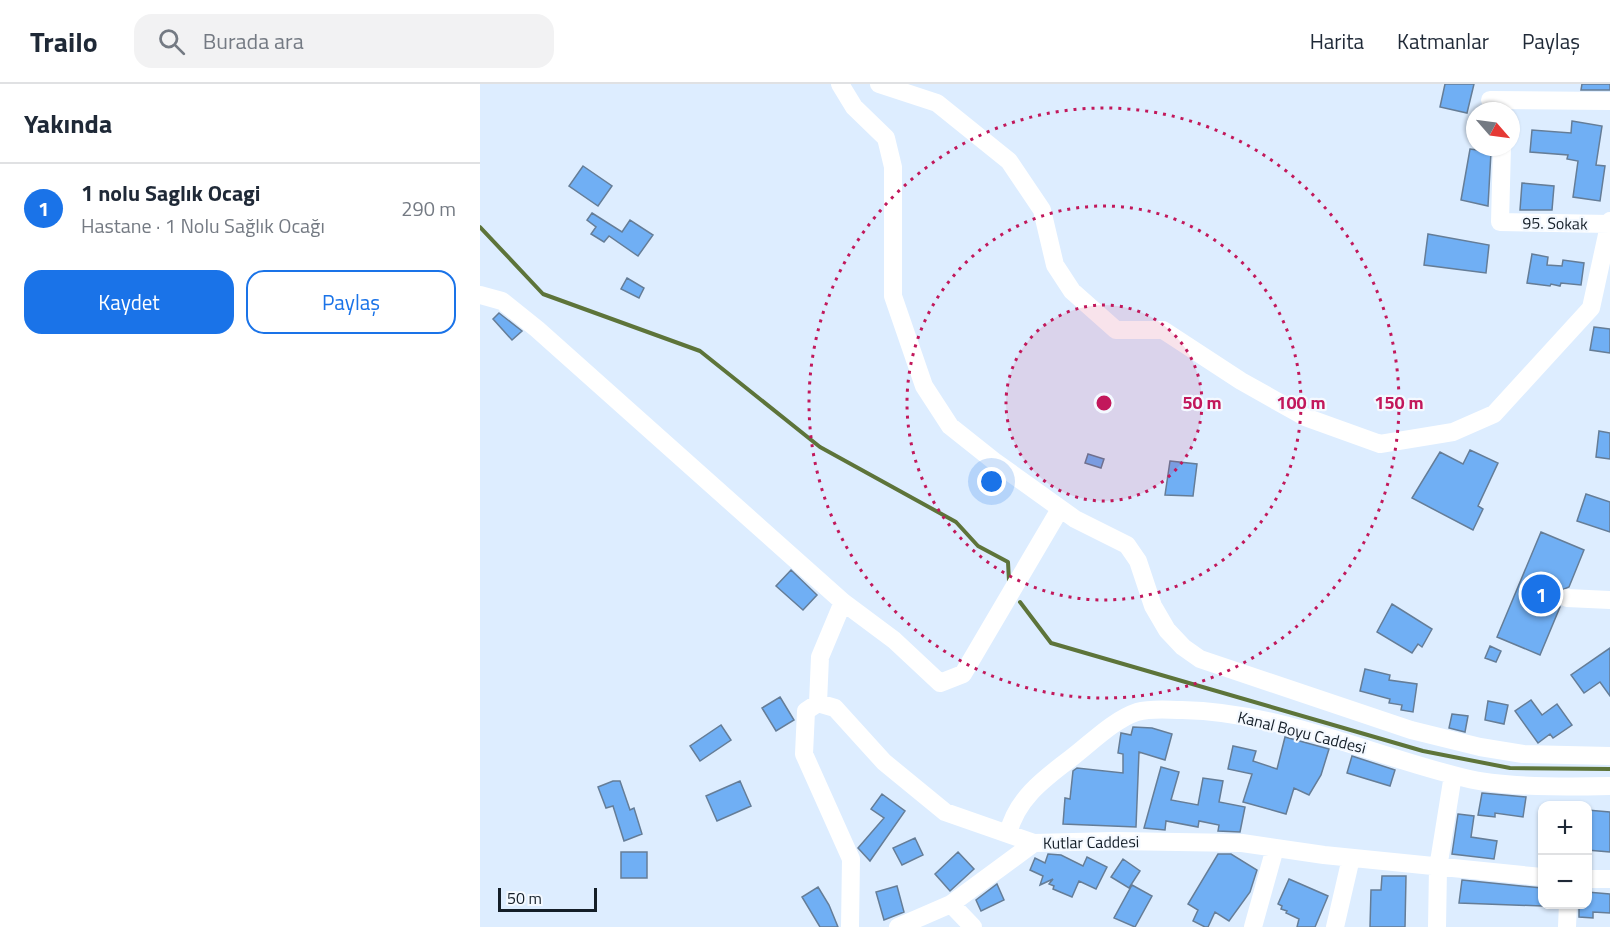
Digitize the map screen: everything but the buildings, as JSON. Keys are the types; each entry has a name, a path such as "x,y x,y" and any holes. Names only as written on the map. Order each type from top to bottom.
{"street":[{"name":"Kanal Boyu Caddesi","path":"840,84 854,106 886,138 893,167 893,296 924,386 950,426 1060,509 1127,545 1138,561 1153,606 1167,630 1183,647 1200,659 1411,730 1523,754 1610,756"},
{"path":"879,84 937,104 1009,161 1042,210 1055,265 1072,291 1116,330 1163,330 1241,381 1305,417 1380,444 1453,432 1494,414 1591,308 1603,291 1610,223"},
{"path":"1493,98 1610,101"},
{"name":"95. Sokak","path":"1502,156 1500,222 1610,223"},
{"path":"480,295 502,301 537,328 843,602 894,640 940,683 963,674 1060,509"},
{"path":"1568,598 1610,600"},
{"path":"843,602 820,657 819,703 806,711 804,754 851,859 850,927"},
{"name":"Kutlar Caddesi","path":"819,703 835,708 884,762 945,812 1020,839 1242,843 1438,868 1538,877"},
{"name":"Kanal Boyu Caddesi","path":"1020,839 1012,818 1026,795 1116,725 1134,713 1149,709 1203,710 1274,722 1351,742 1468,779 1530,785 1610,786"},
{"path":"1437,927 1438,868 1453,775"},
{"path":"898,927 951,904 1012,858 1020,839"},
{"path":"1253,927 1275,848"},
{"path":"1335,927 1351,858"},
{"path":"1592,879 1610,879"},
{"path":"951,904 973,927"},
{"path":"1568,909 1568,927"}],"waterway":[{"path":"480,227 543,294 700,351 820,447 956,522 978,546 1008,562 1009,581"},
{"path":"1020,602 1051,643 1423,751 1510,768 1610,769"}],"place":[{"name":"1 nolu Saglık Ocagi","path":"1541,594"}]}
